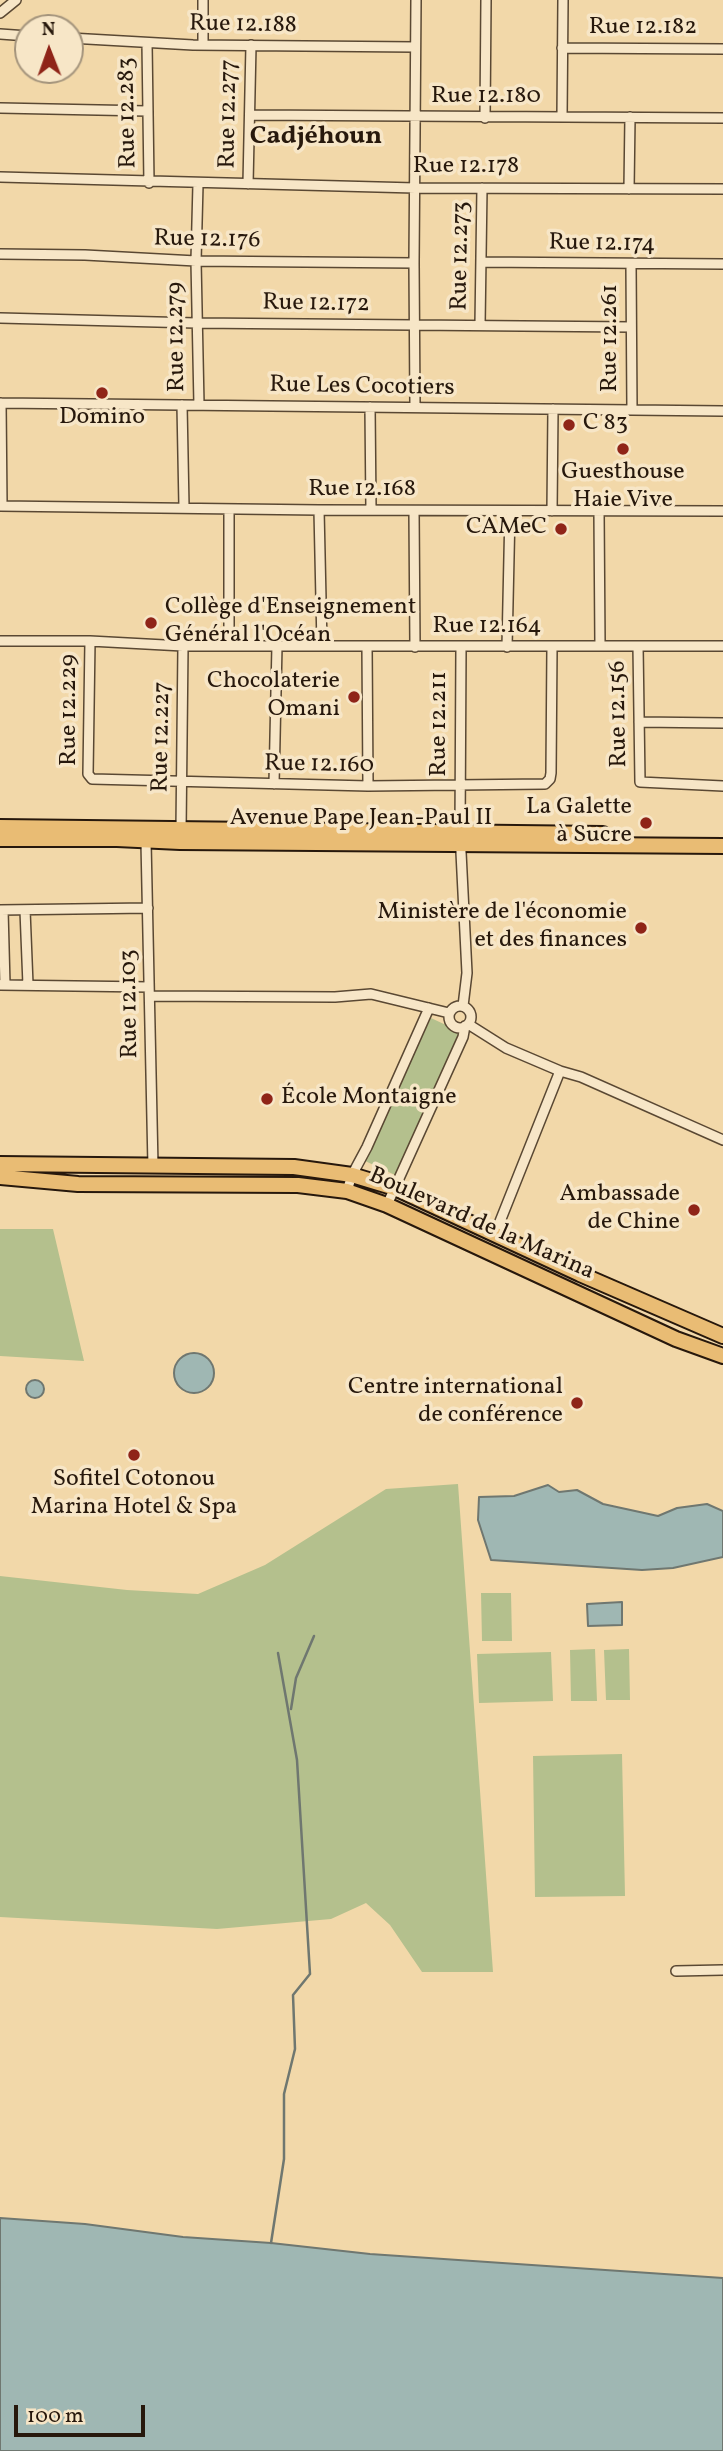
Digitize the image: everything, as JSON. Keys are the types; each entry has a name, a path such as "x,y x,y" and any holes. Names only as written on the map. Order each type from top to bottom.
{"main road":[{"name":"Avenue Pape Jean-Paul II","path":"0,827 723,846"},
{"name":"Avenue Pape Jean-Paul II","path":"0,839 117,839 146,842 723,836"},
{"name":"Boulevard de la Marina","path":"0,1164 294,1167 352,1175 395,1188 580,1274 723,1336"},
{"name":"Boulevard de la Marina","path":"0,1177 78,1184 307,1185 347,1191 387,1205 676,1339 723,1356"}],"street":[{"path":"0,13 16,0"},
{"path":"202,0 203,45"},
{"path":"415,408 416,0"},
{"path":"485,118 486,0"},
{"path":"562,117 563,0"},
{"name":"Rue 12.188","path":"84,39 203,45 415,47"},
{"name":"Rue 12.283","path":"147,43 149,183"},
{"name":"Rue 12.277","path":"248,184 251,45"},
{"name":"Rue 12.182","path":"562,48 723,48"},
{"path":"0,108 147,111"},
{"name":"Rue 12.180","path":"250,115 723,118"},
{"path":"629,188 630,117"},
{"name":"Rue 12.178","path":"0,177 415,188 723,189"},
{"name":"Rue 12.279","path":"198,184 196,323 199,405"},
{"name":"Rue 12.273","path":"480,325 482,188"},
{"name":"Rue 12.176","path":"0,254 196,261 414,263"},
{"name":"Rue 12.174","path":"481,262 723,264"},
{"name":"Rue 12.261","path":"631,265 632,410"},
{"name":"Rue 12.172","path":"0,318 196,323 631,327"},
{"path":"1,403 1,506"},
{"name":"Rue Les Cocotiers","path":"1,403 723,411"},
{"path":"182,405 184,507"},
{"path":"370,407 371,510"},
{"path":"552,511 553,409"},
{"name":"Rue 12.168","path":"1,506 414,511 723,511"},
{"path":"229,509 229,645"},
{"path":"319,510 322,645"},
{"path":"414,511 415,647"},
{"path":"507,647 510,511"},
{"path":"599,512 600,646"},
{"name":"Rue 12.164","path":"0,641 90,641 183,646 723,646"},
{"name":"Rue 12.229","path":"90,641 88,774 92,779"},
{"path":"274,784 276,645"},
{"name":"Rue 12.227","path":"181,830 183,646"},
{"path":"367,646 368,786"},
{"name":"Rue 12.156","path":"638,646 640,782 723,786"},
{"name":"Rue 12.211","path":"461,647 460,837 467,973 463,1006"},
{"name":"Rue 12.160","path":"92,779 368,786 545,784 551,773 552,647"},
{"path":"639,722 723,723"},
{"name":"Rue 12.103","path":"146,842 153,1166"},
{"path":"148,908 1,910 2,985 335,997 372,995 449,1013"},
{"path":"25,909 28,985"},
{"path":"387,1205 463,1037 470,1012 463,1006 455,1007 449,1013"},
{"path":"347,1191 429,1008"},
{"path":"449,1013 453,1025 467,1025 506,1048 581,1077 723,1140"},
{"path":"495,1234 560,1071"},
{"path":"676,1971 723,1970"}],"green space":[{"path":"431,1018 463,1033 395,1175 363,1160"},
{"path":"0,1229 53,1229 84,1361 0,1356"},
{"path":"458,1484 493,1972 422,1972 390,1925 366,1903 331,1919 217,1929 0,1917 0,1576 127,1590 198,1594 265,1565 386,1489"},
{"path":"481,1593 511,1593 512,1641 482,1641"},
{"path":"595,1649 597,1701 571,1701 570,1650"},
{"path":"629,1649 630,1700 606,1700 604,1650"},
{"path":"551,1652 553,1701 479,1703 477,1654"},
{"path":"622,1754 625,1896 535,1897 533,1756"}],"water":[{"path":"194,1353 208,1359 214,1373 208,1387 194,1393 180,1387 174,1373 180,1359"},
{"path":"31,1380 39,1380 44,1389 42,1396 31,1398 26,1393 26,1385"},
{"path":"548,1485 559,1492 577,1490 603,1504 658,1516 677,1508 707,1504 723,1511 723,1557 673,1568 642,1570 491,1560 478,1520 479,1497 514,1496"},
{"path":"622,1602 622,1625 588,1626 587,1604"},
{"path":"0,2218 85,2224 183,2237 370,2254 723,2278 723,2451 0,2451"}],"waterway":[{"path":"291,1709 296,1678 314,1636"},
{"path":"271,2243 284,2159 284,2094 295,2049 293,1995 310,1974 297,1760 278,1653"}],"place":[{"name":"Domino","path":"102,393"},
{"name":"C 83","path":"569,425"},
{"name":"Guesthouse Haie Vive","path":"623,449"},
{"name":"CAMeC","path":"561,529"},
{"name":"Collège d'Enseignement Général l'Océan","path":"151,623"},
{"name":"Chocolaterie Omani","path":"354,697"},
{"name":"La Galette à Sucre","path":"646,823"},
{"name":"Ministère de l'économie et des finances","path":"641,928"},
{"name":"École Montaigne","path":"267,1099"},
{"name":"Ambassade de Chine","path":"694,1210"},
{"name":"Centre international de conférence","path":"577,1403"},
{"name":"Sofitel Cotonou Marina Hotel & Spa","path":"134,1455"}],"district":[{"name":"Cadjéhoun","path":"316,138"}]}
